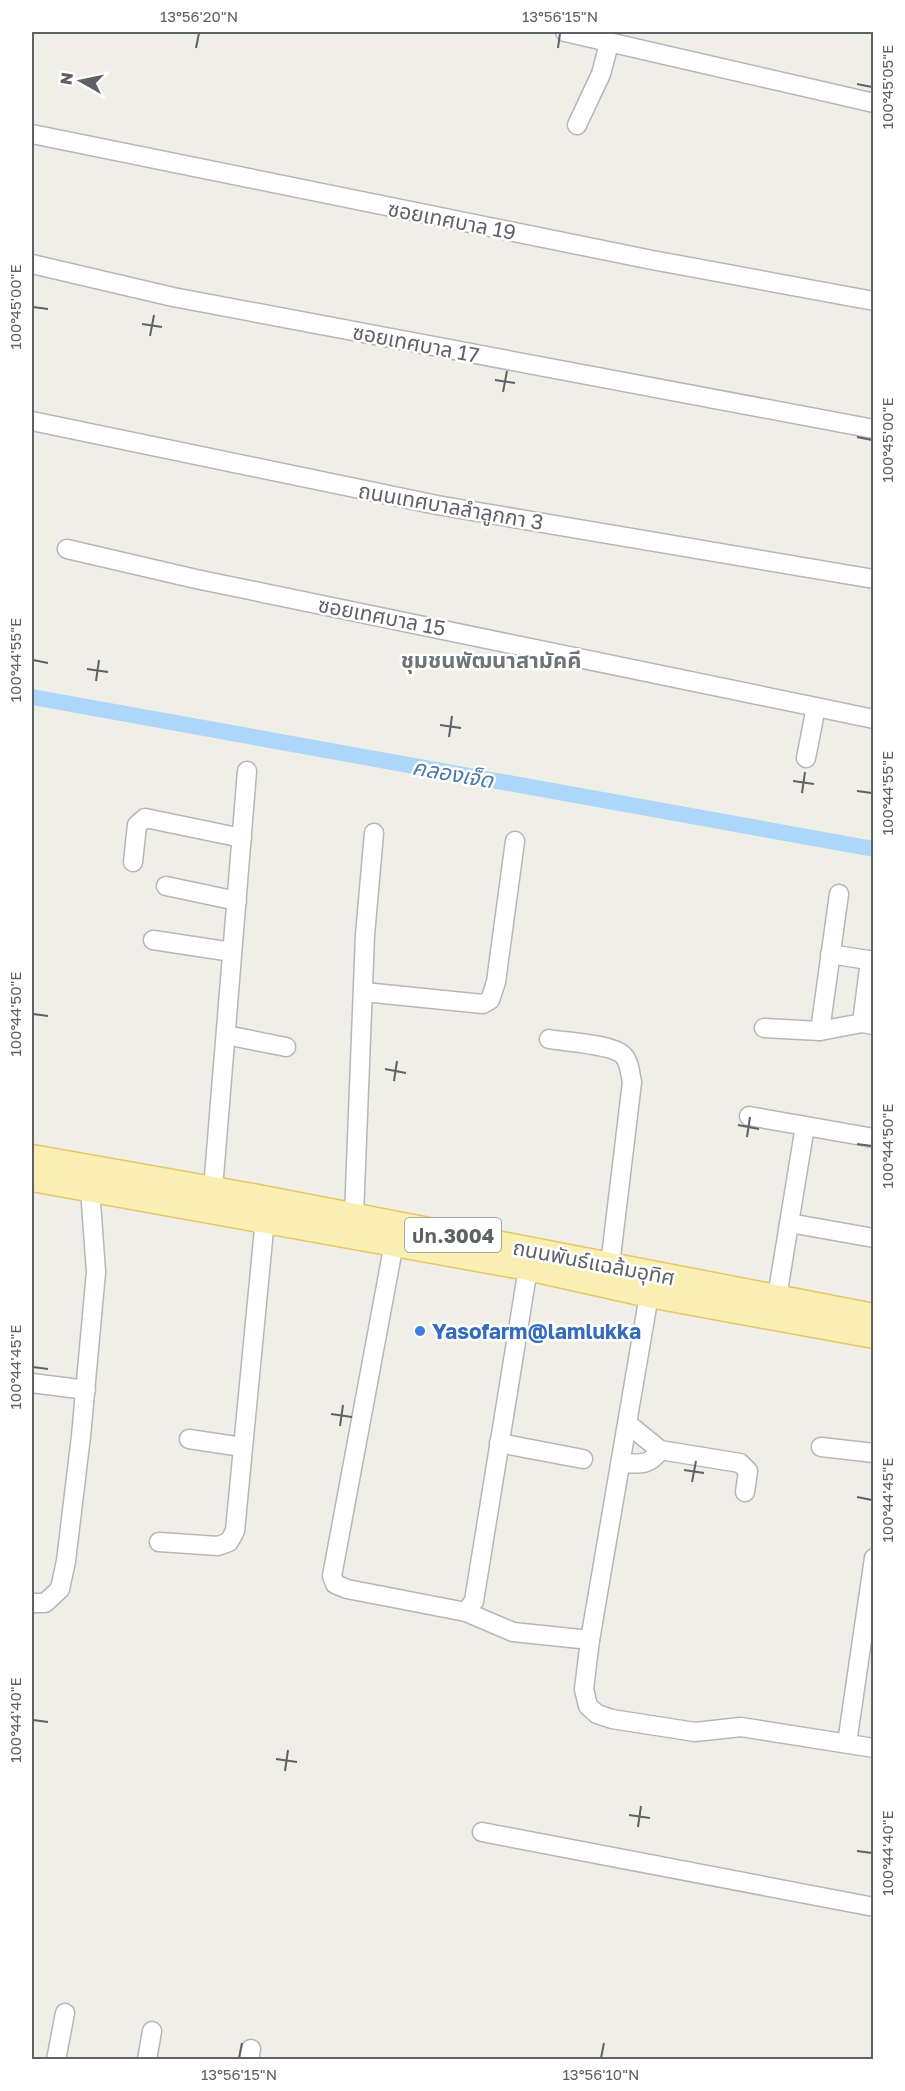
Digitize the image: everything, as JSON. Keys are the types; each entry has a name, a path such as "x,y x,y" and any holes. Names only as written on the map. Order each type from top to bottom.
{"main road":[{"name":"ถนนพันธ์แฉล้มอุทิศ","path":"32,1157 213,1189 873,1316"},
{"name":"ถนนพันธ์แฉล้มอุทิศ","path":"32,1179 528,1268 649,1295 873,1336"}],"street":[{"path":"565,32 609,44 873,103"},
{"path":"578,124 601,74 609,44"},
{"name":"ซอยเทศบาล 19","path":"32,134 618,253 873,301"},
{"name":"ซอยเทศบาล 17","path":"32,264 173,297 873,429"},
{"name":"ถนนเทศบาลลำลูกกา 3","path":"32,421 437,506 873,579"},
{"name":"ซอยเทศบาล 15","path":"67,549 196,579 873,719"},
{"path":"806,758 816,707"},
{"path":"213,1189 247,771"},
{"path":"133,862 136,825 145,818 242,838"},
{"path":"354,1216 365,935 374,833"},
{"path":"364,992 483,1004 490,1000 496,982 515,842"},
{"path":"166,886 237,901"},
{"path":"820,1031 839,894"},
{"path":"153,940 232,952"},
{"path":"764,1028 820,1031 868,1024 872,961 830,954"},
{"path":"226,1035 286,1047"},
{"path":"549,1039 607,1048 623,1054 628,1065 632,1083 610,1265"},
{"path":"749,1116 873,1138"},
{"path":"777,1298 805,1126"},
{"path":"32,1603 45,1603 60,1589 66,1561 86,1390 96,1272 90,1189"},
{"path":"159,1542 218,1546 229,1542 235,1531 265,1220"},
{"path":"789,1223 873,1238"},
{"path":"393,1243 332,1576 335,1584 347,1589 466,1611 513,1632 590,1640"},
{"path":"466,1611 474,1601 528,1268"},
{"path":"649,1295 590,1640 584,1689 588,1706 597,1714 612,1719 695,1732 741,1726 873,1749"},
{"path":"32,1383 86,1390"},
{"path":"628,1424 660,1450 740,1463 748,1471 745,1492"},
{"path":"189,1439 243,1447"},
{"path":"499,1443 582,1459"},
{"path":"821,1447 873,1453"},
{"path":"621,1463 645,1464 653,1461 660,1450"},
{"path":"847,1743 873,1558"},
{"path":"482,1832 873,1907"},
{"path":"56,2060 65,2013"},
{"path":"147,2060 152,2031"}],"waterway":[{"name":"คลองเจ็ด","path":"32,697 874,849"}],"place":[{"name":"Yasofarm@lamlukka","path":"420,1331"}],"district":[{"name":"ชุมชนพัฒนาสามัคคี","path":"491,659"}]}
